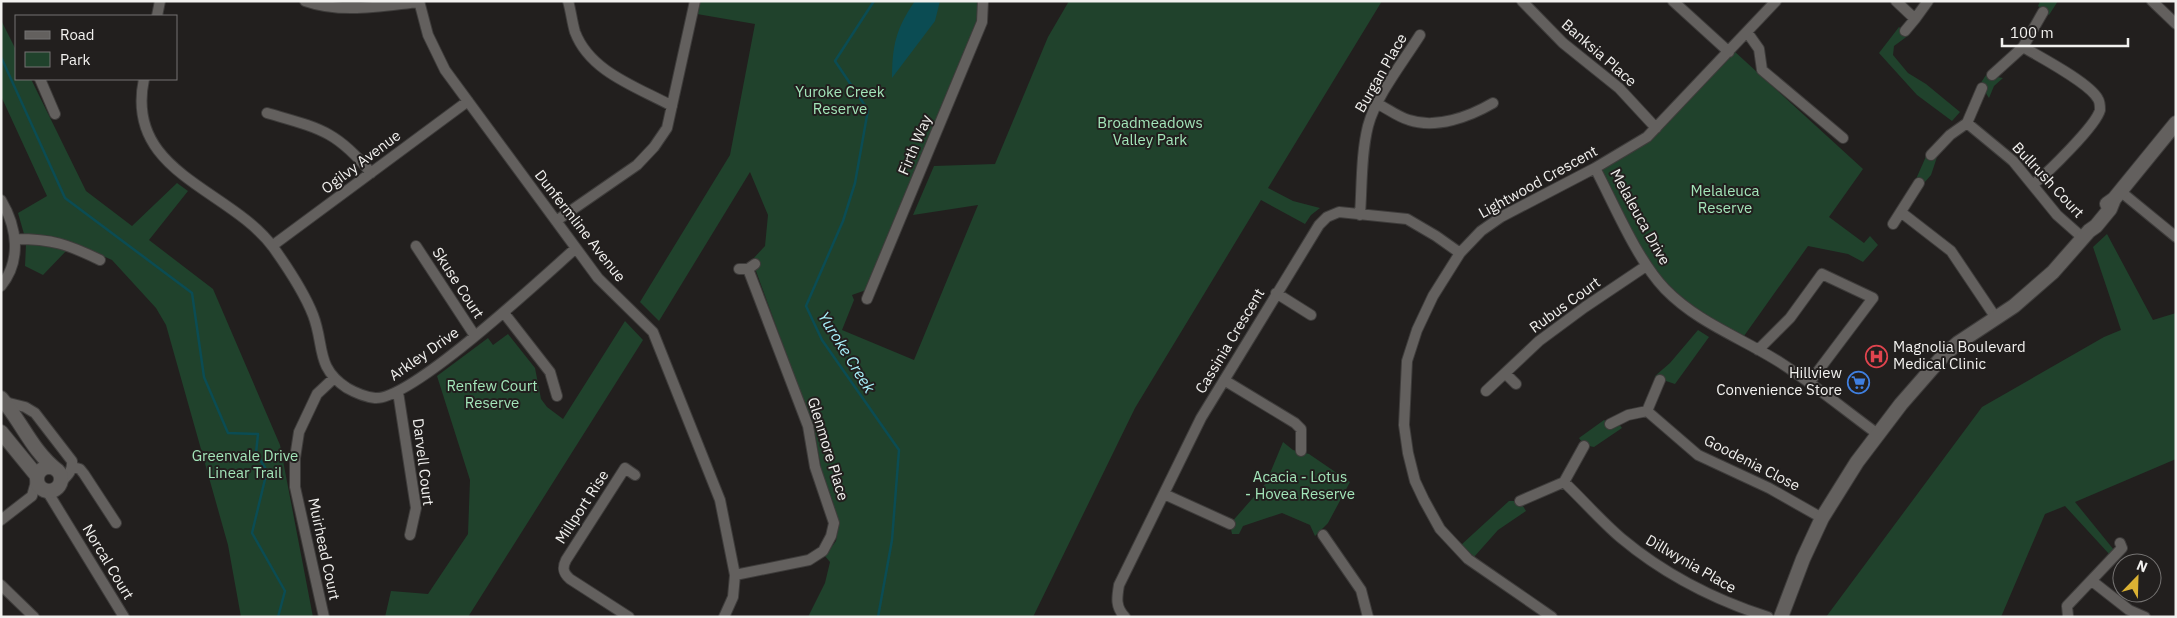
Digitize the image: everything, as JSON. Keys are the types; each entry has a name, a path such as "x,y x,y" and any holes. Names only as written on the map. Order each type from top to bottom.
{"street":[{"path":"157,15 160,1"},
{"path":"305,1 322,7 345,9 419,2"},
{"path":"568,1 575,32 590,58 605,69 672,106"},
{"path":"556,221 637,165 654,147 667,128 695,1"},
{"name":"Firth Way","path":"867,299 982,22 983,1"},
{"name":"Banksia Place","path":"1522,1 1563,43 1619,88 1656,128"},
{"path":"1673,1 1729,52"},
{"name":"Lightwood Crescent","path":"1552,617 1540,613 1478,566 1453,544 1440,528 1424,500 1408,453 1404,426 1407,361 1423,314 1460,253 1482,231 1501,217 1595,168 1647,137 1776,1"},
{"path":"1896,1 1915,19"},
{"path":"1906,31 1928,1"},
{"path":"2152,1 2176,24"},
{"name":"Dunfermline Avenue","path":"419,2 428,35 445,70 598,278 653,332 720,500 734,575 733,597 724,617"},
{"path":"1992,76 2024,47 2042,12"},
{"path":"1747,32 1759,49 1762,70 1843,138"},
{"name":"Burgan Place","path":"1360,215 1364,148 1368,126 1378,104 1420,36"},
{"path":"2024,47 2090,90 2099,99 2100,109 2096,118 2056,164 2034,184"},
{"path":"40,80 55,114"},
{"path":"144,80 142,114 149,137 164,160 187,179 251,224 272,246 305,297 314,318 325,365 333,379"},
{"path":"1931,155 1950,135 1967,123 1982,88"},
{"name":"Ogilvy Avenue","path":"272,246 468,101"},
{"path":"1378,104 1406,120 1431,124 1457,119 1479,111 1493,103"},
{"path":"267,113 328,132 348,147 371,173"},
{"name":"Bullrush Court","path":"1967,123 2013,161 2034,184 2057,215 2086,235"},
{"path":"1781,617 1803,559 1822,518 1857,462 1906,398 1942,356 2033,291 2053,272 2086,235 2095,218 2106,204 2117,195 2176,123"},
{"name":"Melaleuca Drive","path":"1595,168 1646,266 1665,289 1685,307 1780,362 1879,435"},
{"path":"1893,224 1902,213 1919,183"},
{"path":"2117,195 2176,237"},
{"path":"1,200 11,216 16,239 15,258 9,277 1,286"},
{"name":"Cassinia Crescent","path":"1125,617 1120,612 1116,600 1119,585 1201,418 1276,293 1319,225 1327,216 1339,212 1407,219 1460,253"},
{"path":"1902,213 1951,251 1996,318"},
{"path":"16,239 51,240 73,247 100,260"},
{"name":"Skuse Court","path":"416,246 475,336"},
{"name":"Arkley Drive","path":"333,379 352,391 376,398 398,392 504,313 576,248"},
{"name":"Rubus Court","path":"1486,391 1539,341 1646,266"},
{"name":"Glenmore Place","path":"734,575 803,563 810,560 823,551 831,536 834,523 815,467 808,426 748,267"},
{"path":"1758,350 1790,318 1822,274 1873,298 1809,383"},
{"path":"1276,293 1311,316"},
{"path":"504,313 550,372 557,396"},
{"path":"1505,373 1516,384"},
{"name":"Muirhead Court","path":"324,617 295,487 295,458 299,432 317,394 333,379"},
{"path":"1224,380 1295,423 1301,429 1301,451"},
{"path":"1610,424 1628,415 1647,410 1660,380"},
{"name":"Darvell Court","path":"398,392 416,508 410,535"},
{"path":"3,400 25,407 35,413 72,460 73,467"},
{"path":"3,400 21,424 56,484"},
{"name":"Goodenia Close","path":"1647,410 1698,455 1768,488 1822,518"},
{"path":"1,432 37,477 39,486 56,484"},
{"path":"1520,501 1564,482 1584,446"},
{"name":"Millport Rise","path":"629,617 570,579 564,574 563,570 566,560 623,465 635,475"},
{"path":"1,520 27,501 35,491 37,477 41,470 48,467 56,484"},
{"path":"27,501 39,497 73,467"},
{"path":"73,467 80,469 84,474 116,523"},
{"name":"Dillwynia Place","path":"1564,482 1620,537 1660,567 1736,607 1768,617"},
{"name":"Norcal Court","path":"56,484 67,524 124,617"},
{"path":"1164,494 1230,524"},
{"path":"1323,535 1361,590 1368,617"},
{"path":"2068,616 2067,606 2122,548 2120,543"},
{"path":"2092,581 2129,610 2145,617"},
{"path":"1,585 34,617"}],"green space":[{"name":"Broadmeadows Valley Park","path":"699,1 979,1 976,26 866,290 852,295 854,300 842,330 914,360 978,205 913,215 934,166 995,164 1048,37 1069,1 1382,1 1268,188 1293,201 1320,208 1311,215 1305,224 1261,200 1135,408 1033,617 808,617 825,583 830,562 825,556 836,541 838,527 833,502 824,483 814,430 752,260 765,246 768,215 750,172 659,321 640,302 730,155 755,24 697,14"},
{"path":"2040,1 2058,1 2049,15 2038,6"},
{"name":"Greenvale Drive Linear Trail","path":"1,20 15,48 15,80 31,80 86,191 132,226 177,183 188,191 149,240 213,289 280,445 313,617 241,617 228,545 166,325 156,308 112,260 74,243 51,236 24,234 18,213 47,196 1,96"},
{"path":"1899,27 1909,35 1894,46 1893,55 1908,73 1926,84 1960,112 1952,121 1917,95 1879,53"},
{"name":"Melaleuca Reserve","path":"1734,51 1863,169 1829,217 1864,243 1870,236 1878,245 1863,262 1848,254 1808,246 1744,336 1696,308 1679,295 1661,276 1641,247 1600,169 1650,141"},
{"path":"1986,75 2003,78 1994,86 1989,98 1980,84"},
{"path":"1928,152 1937,157 1931,175 1924,183 1919,183 1916,179"},
{"path":"2107,234 2153,320 2176,313 2176,459 2075,502 2114,550 2110,555 2065,506 2045,514 2001,617 1826,617 1982,407 2104,337 2121,330 2093,247"},
{"path":"26,244 48,244 67,250 43,275 25,266"},
{"name":"Renfew Court Reserve","path":"625,321 643,340 468,617 385,617 391,591 428,594 468,534 470,480 437,376 488,338 493,345 508,334 535,368 541,399 547,407 563,419"},
{"path":"1698,330 1709,337 1675,384 1657,378 1655,376 1670,363"},
{"path":"1604,420 1611,424 1619,424 1622,428 1594,447 1584,445 1579,438"},
{"name":"Acacia - Lotus - Hovea Reserve","path":"1283,442 1293,450 1309,454 1350,482 1328,523 1315,536 1310,525 1282,513 1243,526 1239,534 1232,534 1230,524 1266,483"},
{"path":"1509,501 1520,501 1526,511 1498,530 1474,557 1461,545"}],"water":[{"path":"915,1 940,1 935,21 892,78 896,38 903,20"}],"waterway":[{"name":"Yuroke Creek","path":"874,1 835,61 868,110 855,183 843,221 806,306 822,340 899,450 892,540 878,617"},
{"path":"1,57 65,198 192,293 204,377 228,433 258,434 256,453 267,471 252,533 285,591 278,617"}],"place":[{"name":"Magnolia Boulevard Medical Clinic","path":"1877,356"},
{"name":"Hillview Convenience Store","path":"1858,382"}],"park label":[{"name":"Yuroke Creek Reserve","path":"840,100"}]}
